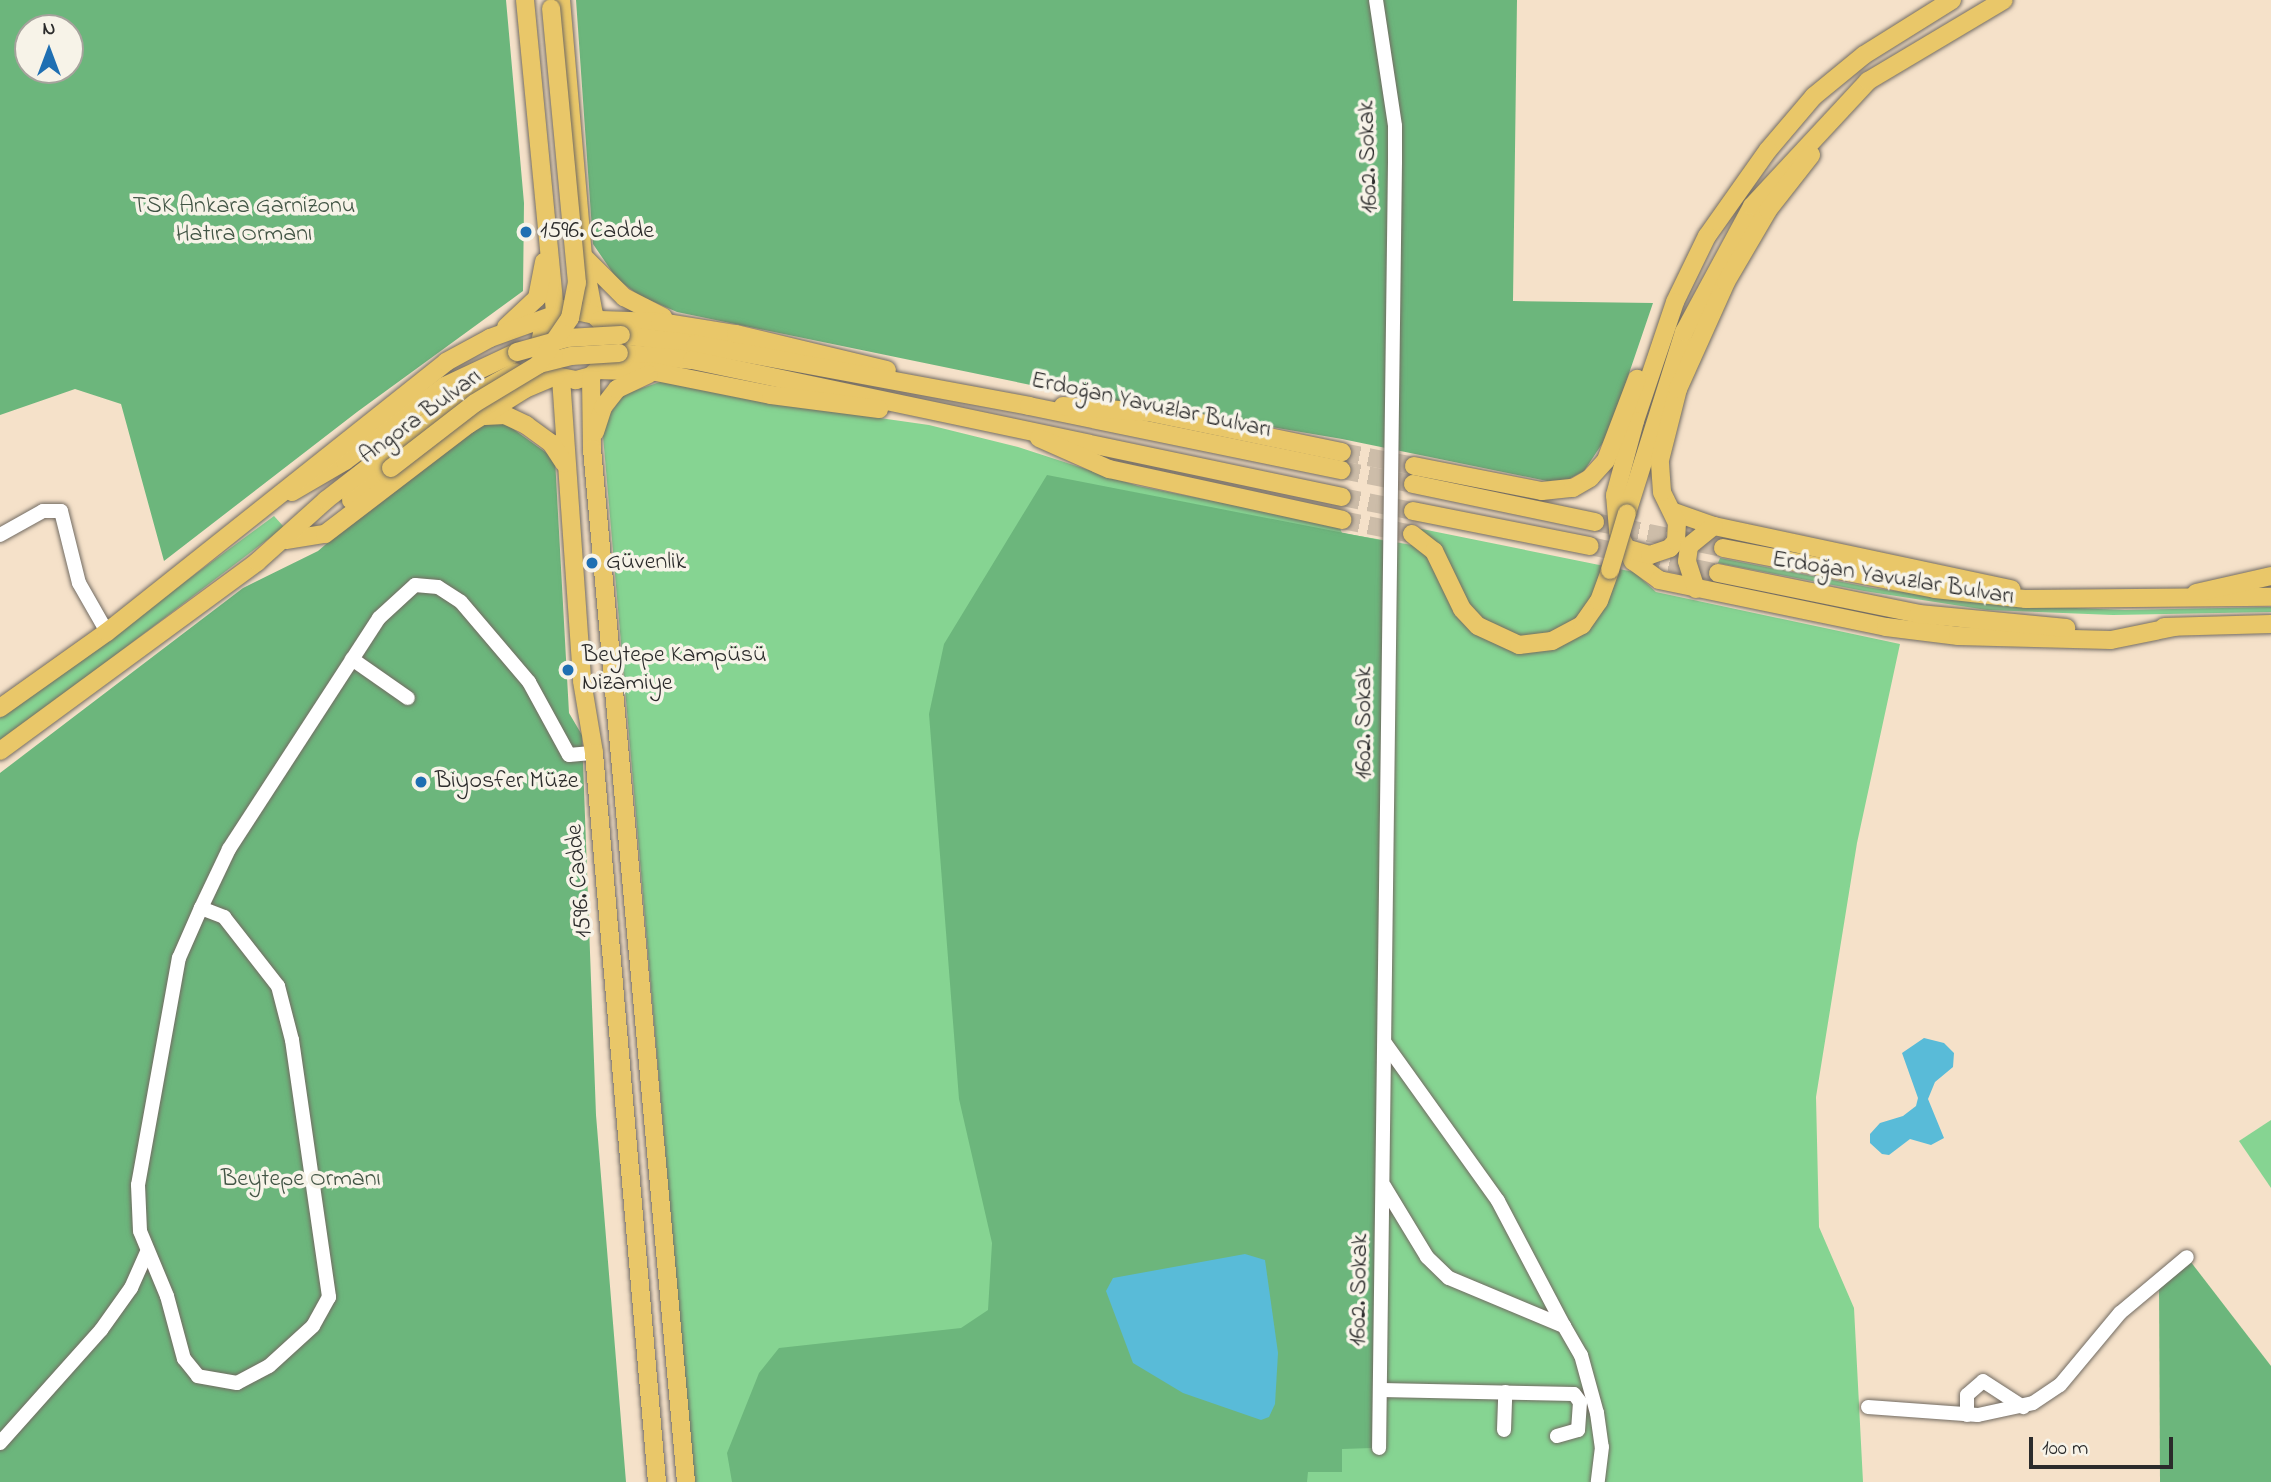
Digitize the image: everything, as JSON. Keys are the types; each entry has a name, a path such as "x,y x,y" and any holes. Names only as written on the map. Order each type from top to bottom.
{"main road":[{"name":"1596. Cadde","path":"525,0 544,212 558,316"},
{"name":"1596. Cadde","path":"550,0 577,283 558,316 537,342 541,361 558,377 582,681 594,753 657,1482"},
{"name":"1596. Cadde","path":"561,0 583,256 597,317 609,343 595,373 592,449 606,575 686,1482"},
{"path":"1414,466 1560,491 1583,483 1606,460 1640,372 1668,321 1707,236 1792,120 1843,71 1952,0"},
{"path":"1412,534 1434,551 1462,609 1478,626 1519,645 1552,641 1582,625 1599,601 1610,570 1620,513 1676,352 1728,244 1752,205 1833,114 1868,81 2004,0"},
{"path":"1625,548 1650,555 1670,548 1678,531 1674,512 1660,480 1663,442 1683,376 1712,309 1768,210 1821,142 1906,58"},
{"path":"541,177 547,189 559,198 568,195 578,174"},
{"path":"497,336 522,316 541,289 544,212"},
{"path":"583,256 624,297 686,326"},
{"name":"Erdoğan Yavuzlar Bulvarı","path":"558,316 576,308 597,317 686,326 834,356 950,392"},
{"name":"Angora Bulvarı","path":"279,499 303,474 408,389 497,336 558,316"},
{"name":"Angora Bulvarı","path":"286,540 315,528 475,403 538,365 558,316"},
{"path":"1668,321 1617,486 1625,548 1648,574 1696,589 1948,635 2111,640 2175,627"},
{"path":"497,336 524,343 532,374 525,389"},
{"path":"520,360 571,356 620,344"},
{"name":"Erdoğan Yavuzlar Bulvarı","path":"620,344 695,344 1029,406 1342,470"},
{"name":"Erdoğan Yavuzlar Bulvarı","path":"620,344 1342,497"},
{"name":"Angora Bulvarı","path":"0,708 107,632 279,499 345,461 445,386 520,360"},
{"name":"Angora Bulvarı","path":"0,751 286,540 326,500 432,418 520,360"},
{"path":"592,449 608,398 622,385 656,372"},
{"name":"Erdoğan Yavuzlar Bulvarı","path":"595,373 656,372 811,401 954,415"},
{"name":"Angora Bulvarı","path":"286,540 325,534 482,416 525,389 558,377 595,373"},
{"path":"1029,406 1091,405 1147,412 1342,452"},
{"path":"482,416 505,415 526,425 551,443 566,469"},
{"path":"1024,429 1075,458 1109,469 1342,520"},
{"path":"1413,484 1595,522"},
{"path":"1413,511 1590,546"},
{"path":"1674,512 1713,526 1965,577 2054,601"},
{"path":"1696,589 1686,561 1689,546 1713,526"},
{"path":"604,555 589,544 573,567 587,583 606,575"},
{"name":"Erdoğan Yavuzlar Bulvarı","path":"1723,548 1935,589 2054,601 2271,597"},
{"name":"Erdoğan Yavuzlar Bulvarı","path":"1718,573 1960,620 2080,628 2271,624"},
{"path":"2176,599 2271,576"}],"street":[{"name":"1602. Sokak","path":"1376,0 1395,126 1379,1448"},
{"path":"0,535 43,511 61,511 79,583 107,632"},
{"path":"201,908 224,917 278,986 294,1054 329,1297 313,1326 269,1366 237,1383 198,1376 184,1359 167,1296 140,1231 138,1185 145,1125 179,958 201,908 254,808 393,600 415,585 438,587 461,602 528,682 569,755 594,753"},
{"path":"352,659 408,698"},
{"path":"1385,1043 1498,1201 1581,1355 1597,1413 1602,1447 1598,1482"},
{"path":"1384,1185 1427,1256 1450,1278 1564,1326"},
{"path":"0,1443 101,1330 131,1288 147,1252"},
{"path":"1868,1407 1967,1415 1990,1414 2023,1407 2060,1385 2120,1313 2187,1257"},
{"path":"1967,1415 1967,1395 1973,1385 1983,1381 1997,1388 2006,1400 2023,1407"},
{"path":"1990,1414 1997,1408 1997,1388"},
{"path":"1381,1390 1574,1394 1580,1402 1578,1430 1558,1436"},
{"path":"1504,1430 1505,1392"}],"green space":[{"name":"TSK Ankara Garnizonu Hatıra Ormanı","path":"0,0 506,0 524,203 523,291 357,412 164,561 121,404 75,389 0,415"},
{"path":"576,0 1517,0 1513,301 1653,303 1608,435 1584,471 1567,480 1547,481 1342,439 1065,392 677,312 640,296 617,279 593,244"},
{"path":"663,381 767,402 929,425 1018,447 1138,486 1339,526 1342,533 1412,545 1412,527 1634,572 1656,592 1900,644 1857,843 1816,1097 1819,1227 1854,1308 1863,1482 694,1482 603,436 604,422 624,394"},
{"name":"Beytepe Ormanı","path":"502,421 555,459 569,713 582,735 596,1115 626,1482 0,1482 0,773 243,588 318,551 388,491 486,423"},
{"path":"1047,475 1385,541 1372,1448 1342,1449 1342,1472 1308,1472 1307,1482 732,1482 727,1453 759,1373 779,1348 961,1328 988,1310 992,1243 959,1099 929,714 944,644"},
{"path":"274,516 284,527 0,743 0,718"},
{"path":"1720,558 1873,588 2000,605 2125,610 2271,607 2271,612 2113,615 1987,610 1864,591 1718,563"},
{"path":"2271,1120 2271,1188 2239,1141"},
{"path":"2187,1257 2271,1366 2271,1482 2160,1482 2159,1279"}],"water":[{"path":"1924,1038 1944,1043 1954,1053 1953,1067 1935,1082 1928,1099 1944,1138 1931,1145 1910,1139 1889,1155 1882,1154 1870,1143 1870,1134 1880,1123 1903,1116 1916,1106 1918,1098 1902,1053"},
{"path":"1245,1254 1265,1260 1278,1353 1275,1404 1269,1417 1261,1420 1183,1393 1133,1363 1106,1291 1113,1278"}],"tunnel":[{"path":"1342,452 1414,466"},
{"path":"1342,470 1413,484"},
{"path":"1342,497 1413,511"},
{"path":"1342,520 1412,534"},
{"path":"1595,522 1723,548"},
{"path":"1590,546 1718,573"}],"place":[{"name":"1596. Cadde","path":"526,232"},
{"name":"Güvenlik","path":"592,563"},
{"name":"Beytepe Kampüsü Nizamiye","path":"568,670"},
{"name":"Biyosfer Müze","path":"421,782"}]}
